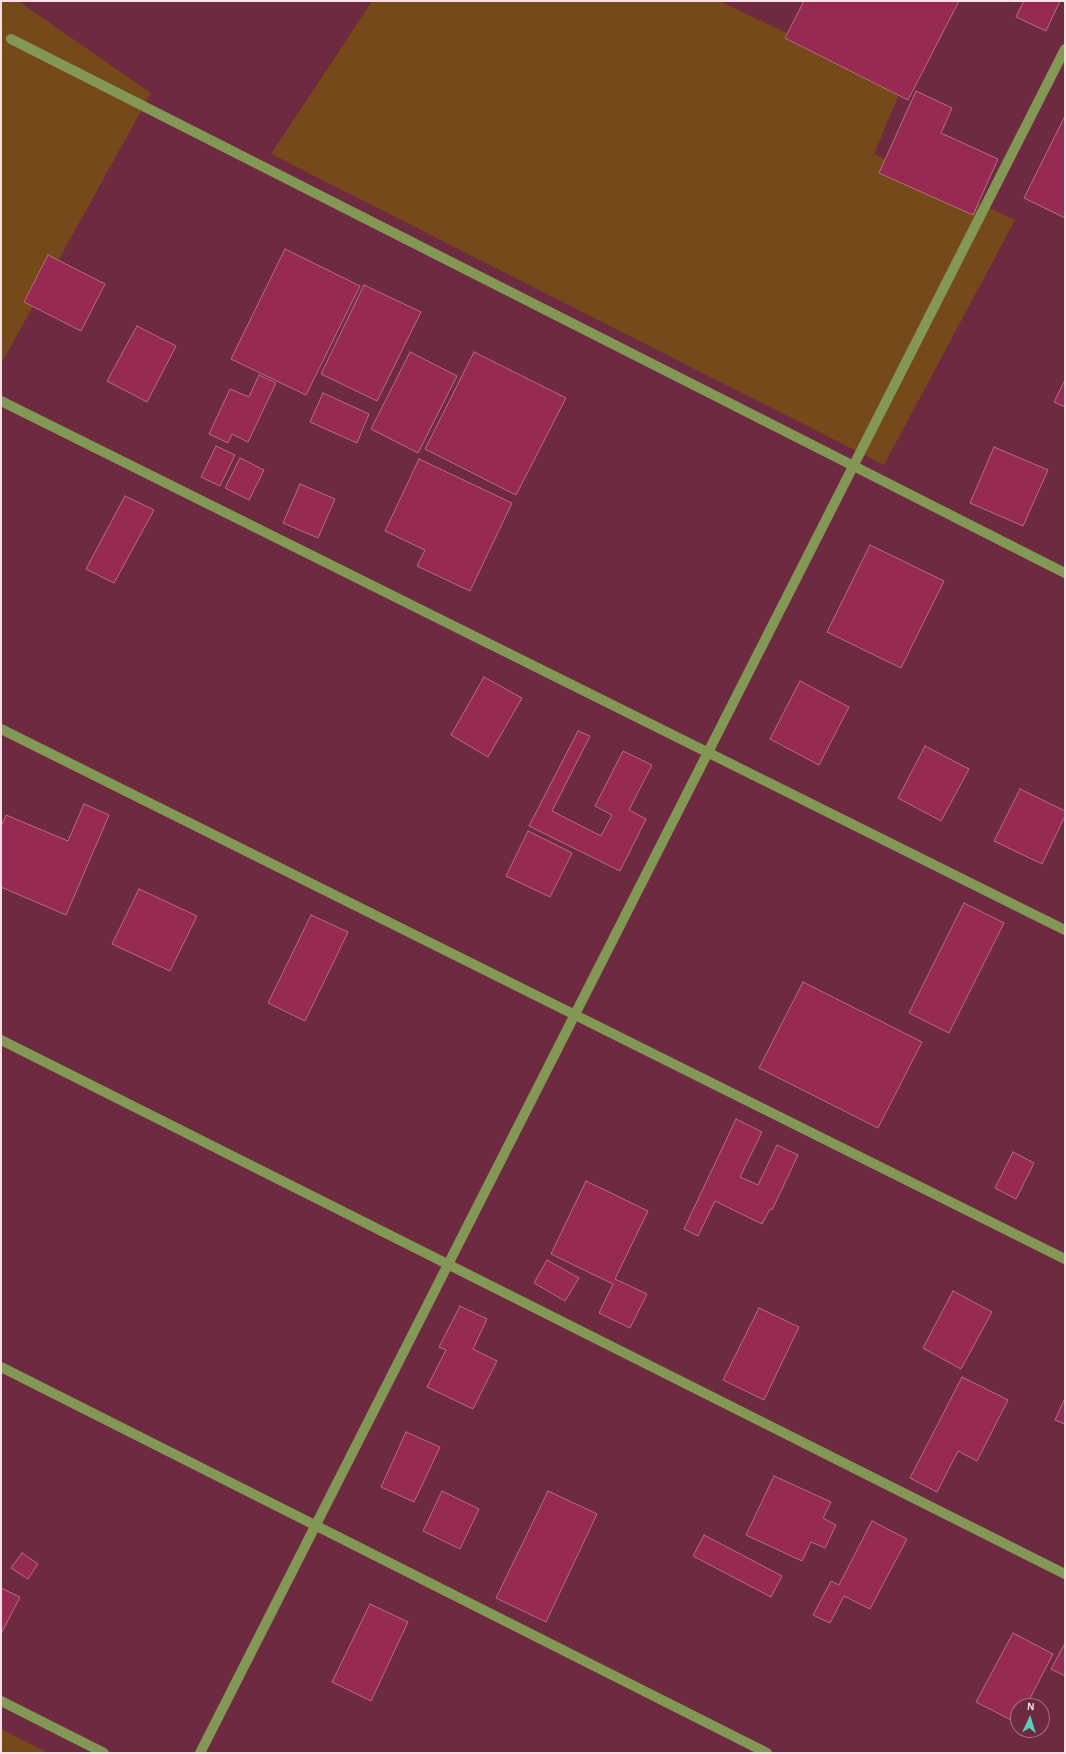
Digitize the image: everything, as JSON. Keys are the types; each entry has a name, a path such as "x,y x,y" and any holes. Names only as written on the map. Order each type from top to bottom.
{"street":[{"path":"11,39 1065,573"},
{"path":"200,1753 1065,49"},
{"path":"1,401 1065,930"},
{"path":"1,729 1065,1259"},
{"path":"1,1040 1065,1574"},
{"path":"1,1367 767,1753"},
{"path":"1,1701 104,1753"}],"shaded area":[{"path":"1,1 18,1 151,93 1,364"},
{"path":"372,1 719,1 902,87 874,154 1015,220 884,465 271,154"},
{"path":"1,1729 49,1753 1,1753"}],"building":[{"path":"804,1 959,1 908,100 785,38"},
{"path":"1024,1 1060,1 1046,31 1016,17"},
{"path":"916,91 952,108 941,133 998,159 973,215 879,173"},
{"path":"1065,116 1065,218 1024,198"},
{"path":"285,249 360,286 306,395 231,359"},
{"path":"48,255 105,284 81,331 24,302"},
{"path":"364,285 421,312 377,401 321,374"},
{"path":"137,326 176,346 147,402 107,381"},
{"path":"410,352 457,376 418,453 371,429"},
{"path":"474,352 566,398 516,495 425,449"},
{"path":"259,375 276,383 248,442 232,434 228,443 209,434 230,389 249,397"},
{"path":"1065,380 1065,407 1054,402"},
{"path":"323,393 369,414 357,443 310,422"},
{"path":"216,446 235,455 220,486 201,477"},
{"path":"994,447 1048,470 1023,526 970,503"},
{"path":"240,458 264,470 249,500 225,488"},
{"path":"419,459 512,503 470,591 417,566 425,550 385,531"},
{"path":"300,484 335,499 318,538 283,523"},
{"path":"125,496 154,510 114,583 86,569"},
{"path":"870,545 944,581 901,668 827,632"},
{"path":"484,677 522,698 488,757 451,735"},
{"path":"800,681 849,707 819,765 770,739"},
{"path":"578,731 590,736 552,811 601,836 612,815 595,806 623,751 652,765 629,810 646,819 620,871 529,826"},
{"path":"925,746 969,769 941,821 898,798"},
{"path":"1020,789 1065,811 1065,816 1042,864 994,841"},
{"path":"84,804 109,815 66,915 1,887 1,826 6,815 68,841"},
{"path":"528,831 572,853 550,897 506,876"},
{"path":"139,889 197,916 170,971 112,944"},
{"path":"964,903 1004,923 949,1033 909,1013"},
{"path":"311,915 348,932 305,1021 268,1003"},
{"path":"803,982 922,1042 878,1128 759,1068"},
{"path":"736,1119 762,1132 740,1177 758,1185 777,1145 798,1155 772,1210 770,1209 762,1224 715,1201 698,1236 684,1229"},
{"path":"1013,1152 1034,1163 1016,1199 995,1188"},
{"path":"586,1181 648,1211 615,1279 647,1294 630,1328 599,1313 613,1284 551,1254"},
{"path":"547,1260 579,1278 565,1301 534,1283"},
{"path":"953,1291 992,1312 961,1369 923,1348"},
{"path":"460,1306 487,1319 473,1349 497,1361 473,1409 427,1387 446,1350 439,1347"},
{"path":"759,1308 799,1327 764,1400 723,1380"},
{"path":"962,1377 1008,1400 977,1461 958,1451 937,1492 910,1478"},
{"path":"1065,1398 1065,1424 1055,1420"},
{"path":"406,1432 440,1447 414,1502 381,1487"},
{"path":"774,1476 831,1502 823,1518 836,1525 825,1548 811,1542 802,1561 746,1535"},
{"path":"442,1491 479,1509 460,1549 423,1531"},
{"path":"548,1491 597,1514 546,1622 496,1598"},
{"path":"872,1521 907,1539 870,1609 844,1596 830,1623 813,1615 831,1581 839,1585"},
{"path":"704,1535 782,1576 771,1597 693,1556"},
{"path":"22,1553 38,1564 28,1579 11,1568"},
{"path":"1,1588 20,1597 1,1634"},
{"path":"370,1604 408,1622 371,1701 332,1682"},
{"path":"1013,1633 1053,1654 1030,1698 1010,1698 1010,1719 976,1702"},
{"path":"1065,1643 1065,1676 1051,1669"}]}
